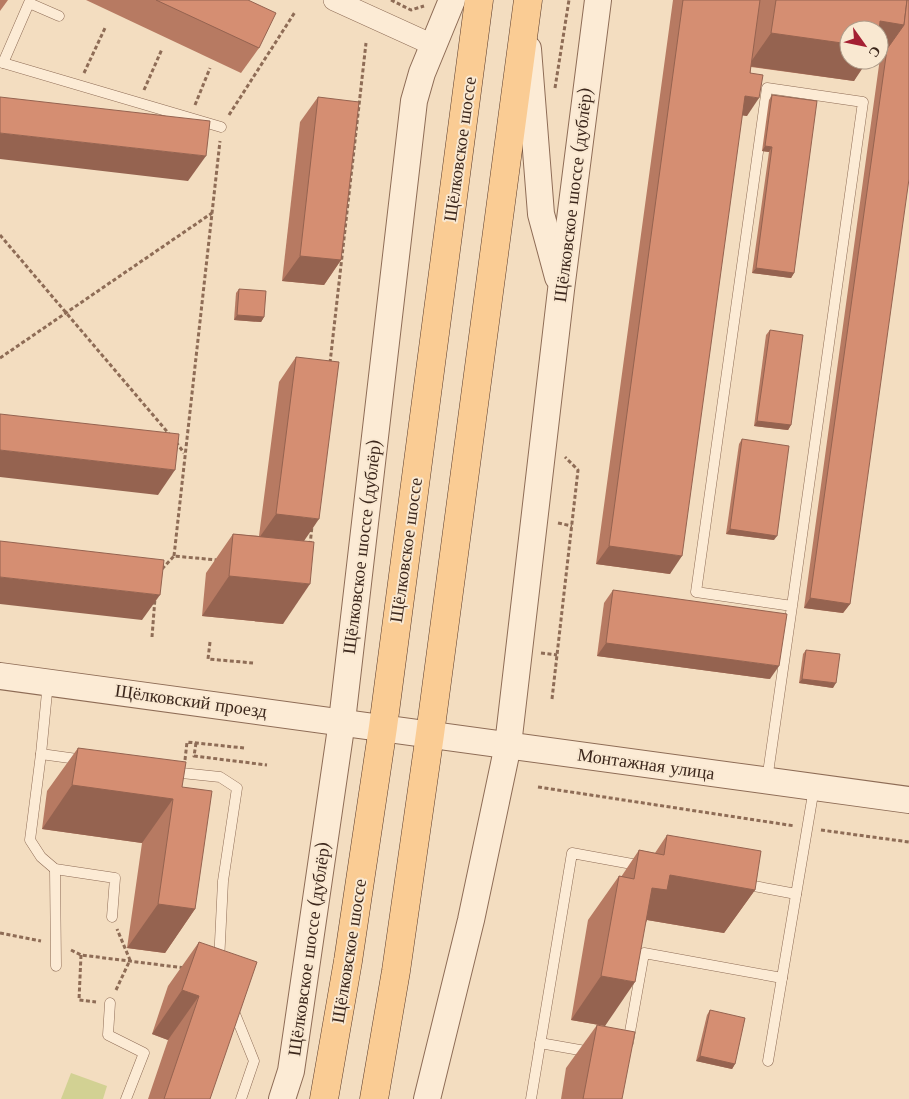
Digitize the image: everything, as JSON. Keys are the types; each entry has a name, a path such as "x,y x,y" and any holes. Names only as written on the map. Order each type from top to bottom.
{"main road":[{"name":"Щёлковское шоссе","path":"324,1099 348,961 383,727 480,0"},
{"path":"374,1099 396,971 430,734 527,11"}],"street":[{"path":"334,0 433,45"},
{"name":"Щёлковское шоссе (дублёр)","path":"428,1099 471,920 508,745 561,290 598,0"},
{"name":"Щёлковское шоссе (дублёр)","path":"282,1099 291,1071 342,721 414,101 433,45 440,2"},
{"path":"527,11 541,214 561,290"},
{"name":"Щёлковский проезд","path":"0,676 383,727"},
{"name":"Монтажная улица","path":"383,727 909,800"}],"lane":[{"path":"59,16 30,3 1,63 221,127"},
{"path":"767,781 792,606 863,102 767,88 696,592 792,606"},
{"path":"48,682 30,840 41,857 55,868 115,878 112,917"},
{"path":"40,754 96,761"},
{"path":"164,770 220,777 237,788 223,881 219,974"},
{"path":"768,1061 814,787"},
{"path":"531,1099 572,853 650,867"},
{"path":"55,868 56,966"},
{"path":"728,881 796,894"},
{"path":"625,1058 644,954 782,978"},
{"path":"229,1000 254,1061 241,1099"},
{"path":"110,1003 108,1035 144,1053 126,1099"},
{"path":"540,1043 606,1055"}],"path":[{"path":"391,0 411,10 440,2"},
{"path":"555,89 569,0"},
{"path":"158,573 174,556 221,127 295,12"},
{"path":"79,85 105,28"},
{"path":"330,368 366,44"},
{"path":"138,102 162,49"},
{"path":"190,117 210,68"},
{"path":"0,358 212,213"},
{"path":"0,235 185,453"},
{"path":"552,699 578,470 565,458 566,448"},
{"path":"558,518 558,524 572,526"},
{"path":"309,551 312,522"},
{"path":"174,556 221,561"},
{"path":"152,637 156,591"},
{"path":"210,642 208,659 254,663"},
{"path":"184,773 187,742 244,748"},
{"path":"196,743 194,756 267,765"},
{"path":"538,787 909,842"},
{"path":"81,955 79,1000 110,1003 130,960 112,917"},
{"path":"0,933 57,943 81,955 130,960 219,974"}],"shaded area":[{"path":"71,1073 107,1086 103,1099 61,1099"}],"building":[{"path":"156,0 248,0 276,13 259,48"},
{"path":"683,0 760,0 750,73 763,75 759,98 745,96 682,556 609,546"},
{"path":"776,0 907,0 904,25 889,22 889,20 839,20 839,43 771,33"},
{"path":"907,0 909,0 909,179 850,604 810,598 884,70 889,70 889,46 904,25"},
{"path":"772,95 817,101 794,273 756,268 772,147 765,146"},
{"path":"0,97 210,121 206,156 0,133"},
{"path":"318,97 359,102 341,260 300,256"},
{"path":"239,289 266,291 264,317 237,315"},
{"path":"770,330 803,335 791,425 757,421"},
{"path":"296,357 339,362 319,519 276,514"},
{"path":"0,414 179,434 175,470 0,450"},
{"path":"742,439 789,446 777,536 730,529"},
{"path":"233,534 314,542 310,584 229,576"},
{"path":"0,541 164,560 160,595 0,577"},
{"path":"613,590 787,614 779,666 606,643"},
{"path":"806,650 840,654 836,683 802,679"},
{"path":"78,748 186,762 182,787 212,791 195,909 158,904 173,799 72,785"},
{"path":"667,835 761,851 755,890 670,875 667,890 652,888 635,982 601,976 619,876 634,879 639,850 664,855"},
{"path":"199,942 257,962 210,1099 164,1099 199,996 182,990"},
{"path":"710,1010 745,1018 735,1064 700,1056"},
{"path":"597,1025 635,1032 622,1099 583,1099"}]}
